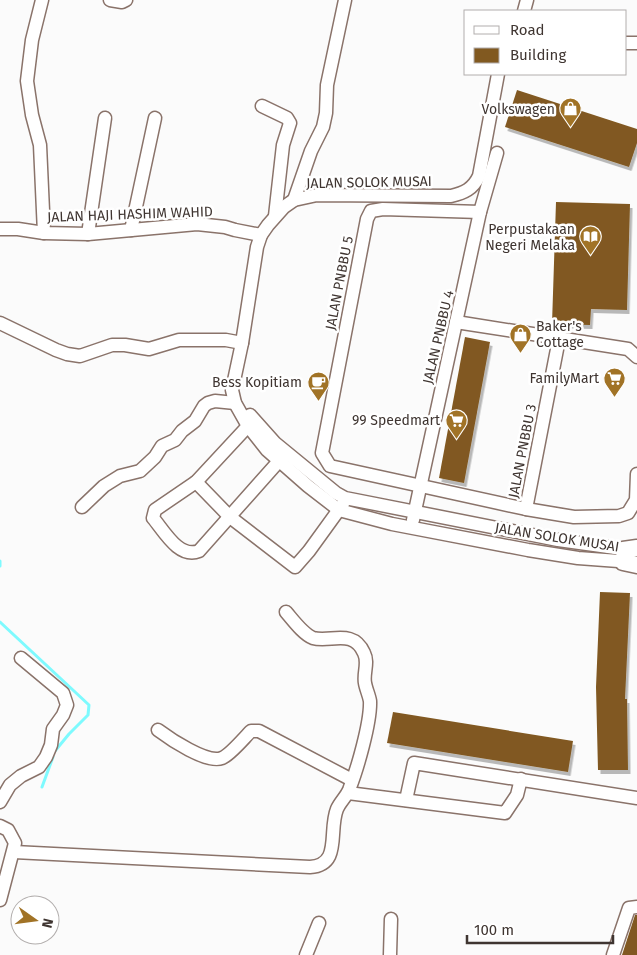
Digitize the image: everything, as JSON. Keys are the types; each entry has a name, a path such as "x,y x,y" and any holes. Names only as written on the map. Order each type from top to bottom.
{"street":[{"path":"42,0 32,40 27,81 32,115 40,145 44,233"},
{"path":"110,0 122,2 126,0"},
{"path":"294,200 324,120 327,85 345,0"},
{"name":"JALAN SOLOK MUSAI","path":"498,75 479,176 475,184 468,190 450,196 324,195 304,197 294,200 275,216 261,235 254,262 242,343 232,390 235,403 248,426 279,461 308,486 360,516 528,550 578,558 632,556"},
{"path":"262,106 287,118 290,124 282,152 275,216"},
{"path":"88,234 105,118"},
{"path":"131,230 155,118"},
{"name":"JALAN PNBBU 4","path":"411,527 480,212 497,153"},
{"name":"JALAN PNBBU 5","path":"419,487 330,466 322,452 367,220 371,211 383,208 480,212"},
{"name":"JALAN HAJI HASHIM WAHID","path":"0,229 18,228 44,233 88,234 197,224 225,227 261,235"},
{"path":"456,322 628,349 637,357"},
{"path":"0,323 56,350 80,356 112,345 148,349 179,340 226,340 242,343"},
{"name":"JALAN PNBBU 3","path":"526,509 559,339"},
{"name":"JALAN SOLOK MUSAI","path":"232,390 250,415 275,443 336,493 342,504"},
{"path":"82,507 104,486 120,476 140,470 155,457 160,448 174,440 195,421 208,403 235,403"},
{"path":"248,426 196,482 157,508 153,518 181,550 187,553 199,551 279,461"},
{"path":"419,487 574,517 619,516 628,513 636,500 637,474"},
{"path":"196,482 230,517 295,567 342,504"},
{"name":"JALAN SOLOK MUSAI","path":"342,504 414,513 632,556"},
{"path":"14,852 248,865 320,867 326,863 330,857 334,817 337,808 348,793 362,748 370,708 369,694 365,683 366,662 364,654 354,641 335,637 320,639 309,636 286,612"},
{"path":"0,802 10,785 21,776 39,767 46,757 51,744 53,730 67,705 63,693 21,658"},
{"path":"158,730 184,747 217,759 225,756 251,731 259,731 352,780"},
{"path":"406,800 414,763 637,798"},
{"path":"348,793 505,813 518,795 521,779"},
{"path":"0,826 8,830 15,843 0,900"},
{"path":"613,955 629,908 637,907"},
{"path":"390,955 391,919"},
{"path":"306,955 319,923"}],"building":[{"name":"Volkswagen","path":"517,90 637,129 637,143 629,167 505,127"},
{"name":"Perpustakaan Negeri Melaka","path":"556,202 630,204 627,310 591,309 590,325 552,324"},
{"path":"465,337 490,342 464,483 439,478"},
{"path":"600,592 630,593 625,699 627,699 628,770 598,770 596,687"},
{"path":"393,712 573,741 568,772 387,743"},
{"path":"635,915 637,915 637,955 622,955"}],"waterway":[{"path":"0,561 0,566"},
{"path":"0,622 89,705 88,715 55,751"},
{"path":"42,787 53,757"}],"place":[{"name":"Volkswagen","path":"571,128"},
{"name":"Perpustakaan Negeri Melaka","path":"591,256"},
{"name":"Baker's Cottage","path":"520,353"},
{"name":"FamilyMart","path":"615,397"},
{"name":"Bess Kopitiam","path":"318,401"},
{"name":"99 Speedmart","path":"456,439"}]}
